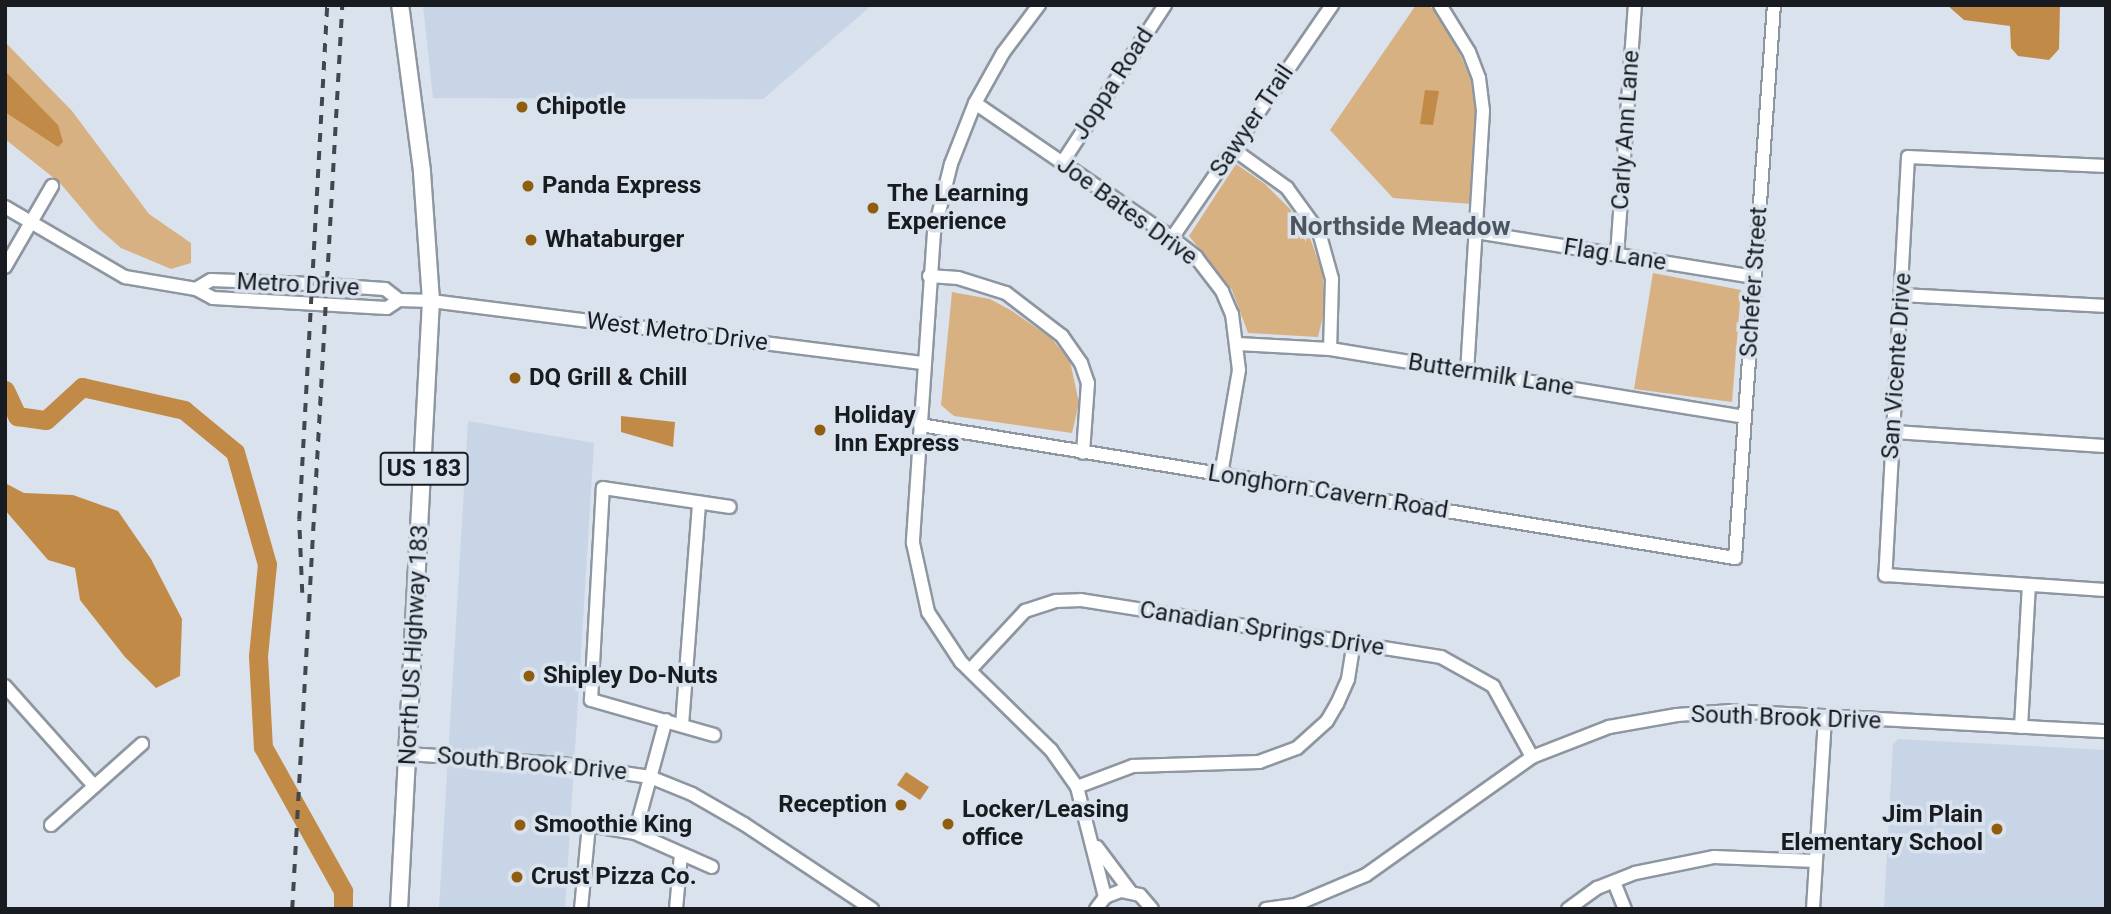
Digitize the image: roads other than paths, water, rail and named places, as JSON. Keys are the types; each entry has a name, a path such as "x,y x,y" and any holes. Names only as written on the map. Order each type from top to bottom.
{"main road":[{"name":"North US Highway 183","path":"399,909 431,301 422,171 400,5"}],"street":[{"path":"1038,5 1003,53 975,103 951,164 929,276 913,543 917,580 928,612 970,670 1051,750 1077,787 1095,845 1105,897"},
{"name":"Joppa Road","path":"1062,163 1165,5"},
{"name":"Sawyer Trail","path":"1172,237 1332,5"},
{"path":"1440,5 1456,26 1479,78 1484,140 1467,371"},
{"name":"Carly Ann Lane","path":"1617,255 1635,5"},
{"name":"Schefer Street","path":"1735,558 1774,5"},
{"name":"Joe Bates Drive","path":"975,103 1172,237 1196,257 1222,291 1238,344 1238,370 1221,474"},
{"path":"1233,149 1287,188 1319,232 1332,279 1330,349"},
{"name":"San Vicente Drive","path":"2029,586 1885,575 1909,157 2106,166"},
{"path":"5,267 52,186"},
{"name":"Metro Drive","path":"5,207 125,277 196,289 213,298 387,308 399,300 431,301"},
{"name":"Flag Lane","path":"1476,232 1754,277"},
{"path":"929,276 958,278 1006,293 1062,336 1081,363 1088,383 1083,453"},
{"name":"Metro Drive","path":"196,289 211,281 385,289 399,300"},
{"path":"1903,295 2106,306"},
{"name":"West Metro Drive","path":"431,301 924,363"},
{"name":"Buttermilk Lane","path":"1238,344 1330,349 1744,416"},
{"name":"Longhorn Cavern Road","path":"920,425 1735,558"},
{"path":"1893,432 2106,446"},
{"path":"714,735 666,719 591,700 603,488 730,507"},
{"path":"682,725 699,503"},
{"path":"2021,727 2029,586 2106,590"},
{"name":"Canadian Springs Drive","path":"970,670 1026,611 1056,601 1081,600 1441,657 1469,669 1493,686 1532,757"},
{"path":"1077,787 1133,766 1259,762 1297,748 1328,721 1348,679 1354,643"},
{"path":"5,686 94,786"},
{"name":"South Brook Drive","path":"1266,909 1312,904 1366,875 1532,757 1609,727 1677,715 1731,711 2106,731"},
{"path":"1813,909 1825,717"},
{"path":"635,833 666,719"},
{"path":"51,825 142,744"},
{"name":"South Brook Drive","path":"407,754 562,764 650,777 692,794 744,824 872,909"},
{"path":"581,909 589,825 635,833 712,867"},
{"path":"1095,845 1130,891 1153,909"},
{"path":"676,909 681,853"},
{"path":"1568,909 1614,882 1714,857 1815,861"},
{"path":"1614,882 1625,909"},
{"path":"1096,909 1105,897 1130,891"}],"waterway":[{"path":"5,390 17,416 46,420 82,387 184,410 235,452 267,564 258,656 263,747 343,891 343,909"}],"railway":[{"path":"302,593 299,520 327,5"},
{"path":"292,909 342,5"}],"place":[{"name":"Chipotle","path":"522,107"},
{"name":"Panda Express","path":"528,186"},
{"name":"The Learning Experience","path":"873,208"},
{"name":"Whataburger","path":"531,240"},
{"name":"DQ Grill & Chill","path":"515,378"},
{"name":"Holiday Inn Express","path":"820,430"},
{"name":"Shipley Do-Nuts","path":"529,676"},
{"name":"Reception","path":"901,805"},
{"name":"Locker/Leasing office","path":"948,824"},
{"name":"Smoothie King","path":"520,825"},
{"name":"Jim Plain Elementary School","path":"1997,829"},
{"name":"Crust Pizza Co.","path":"517,877"}],"district":[{"name":"Northside Meadow","path":"1400,227"}]}
